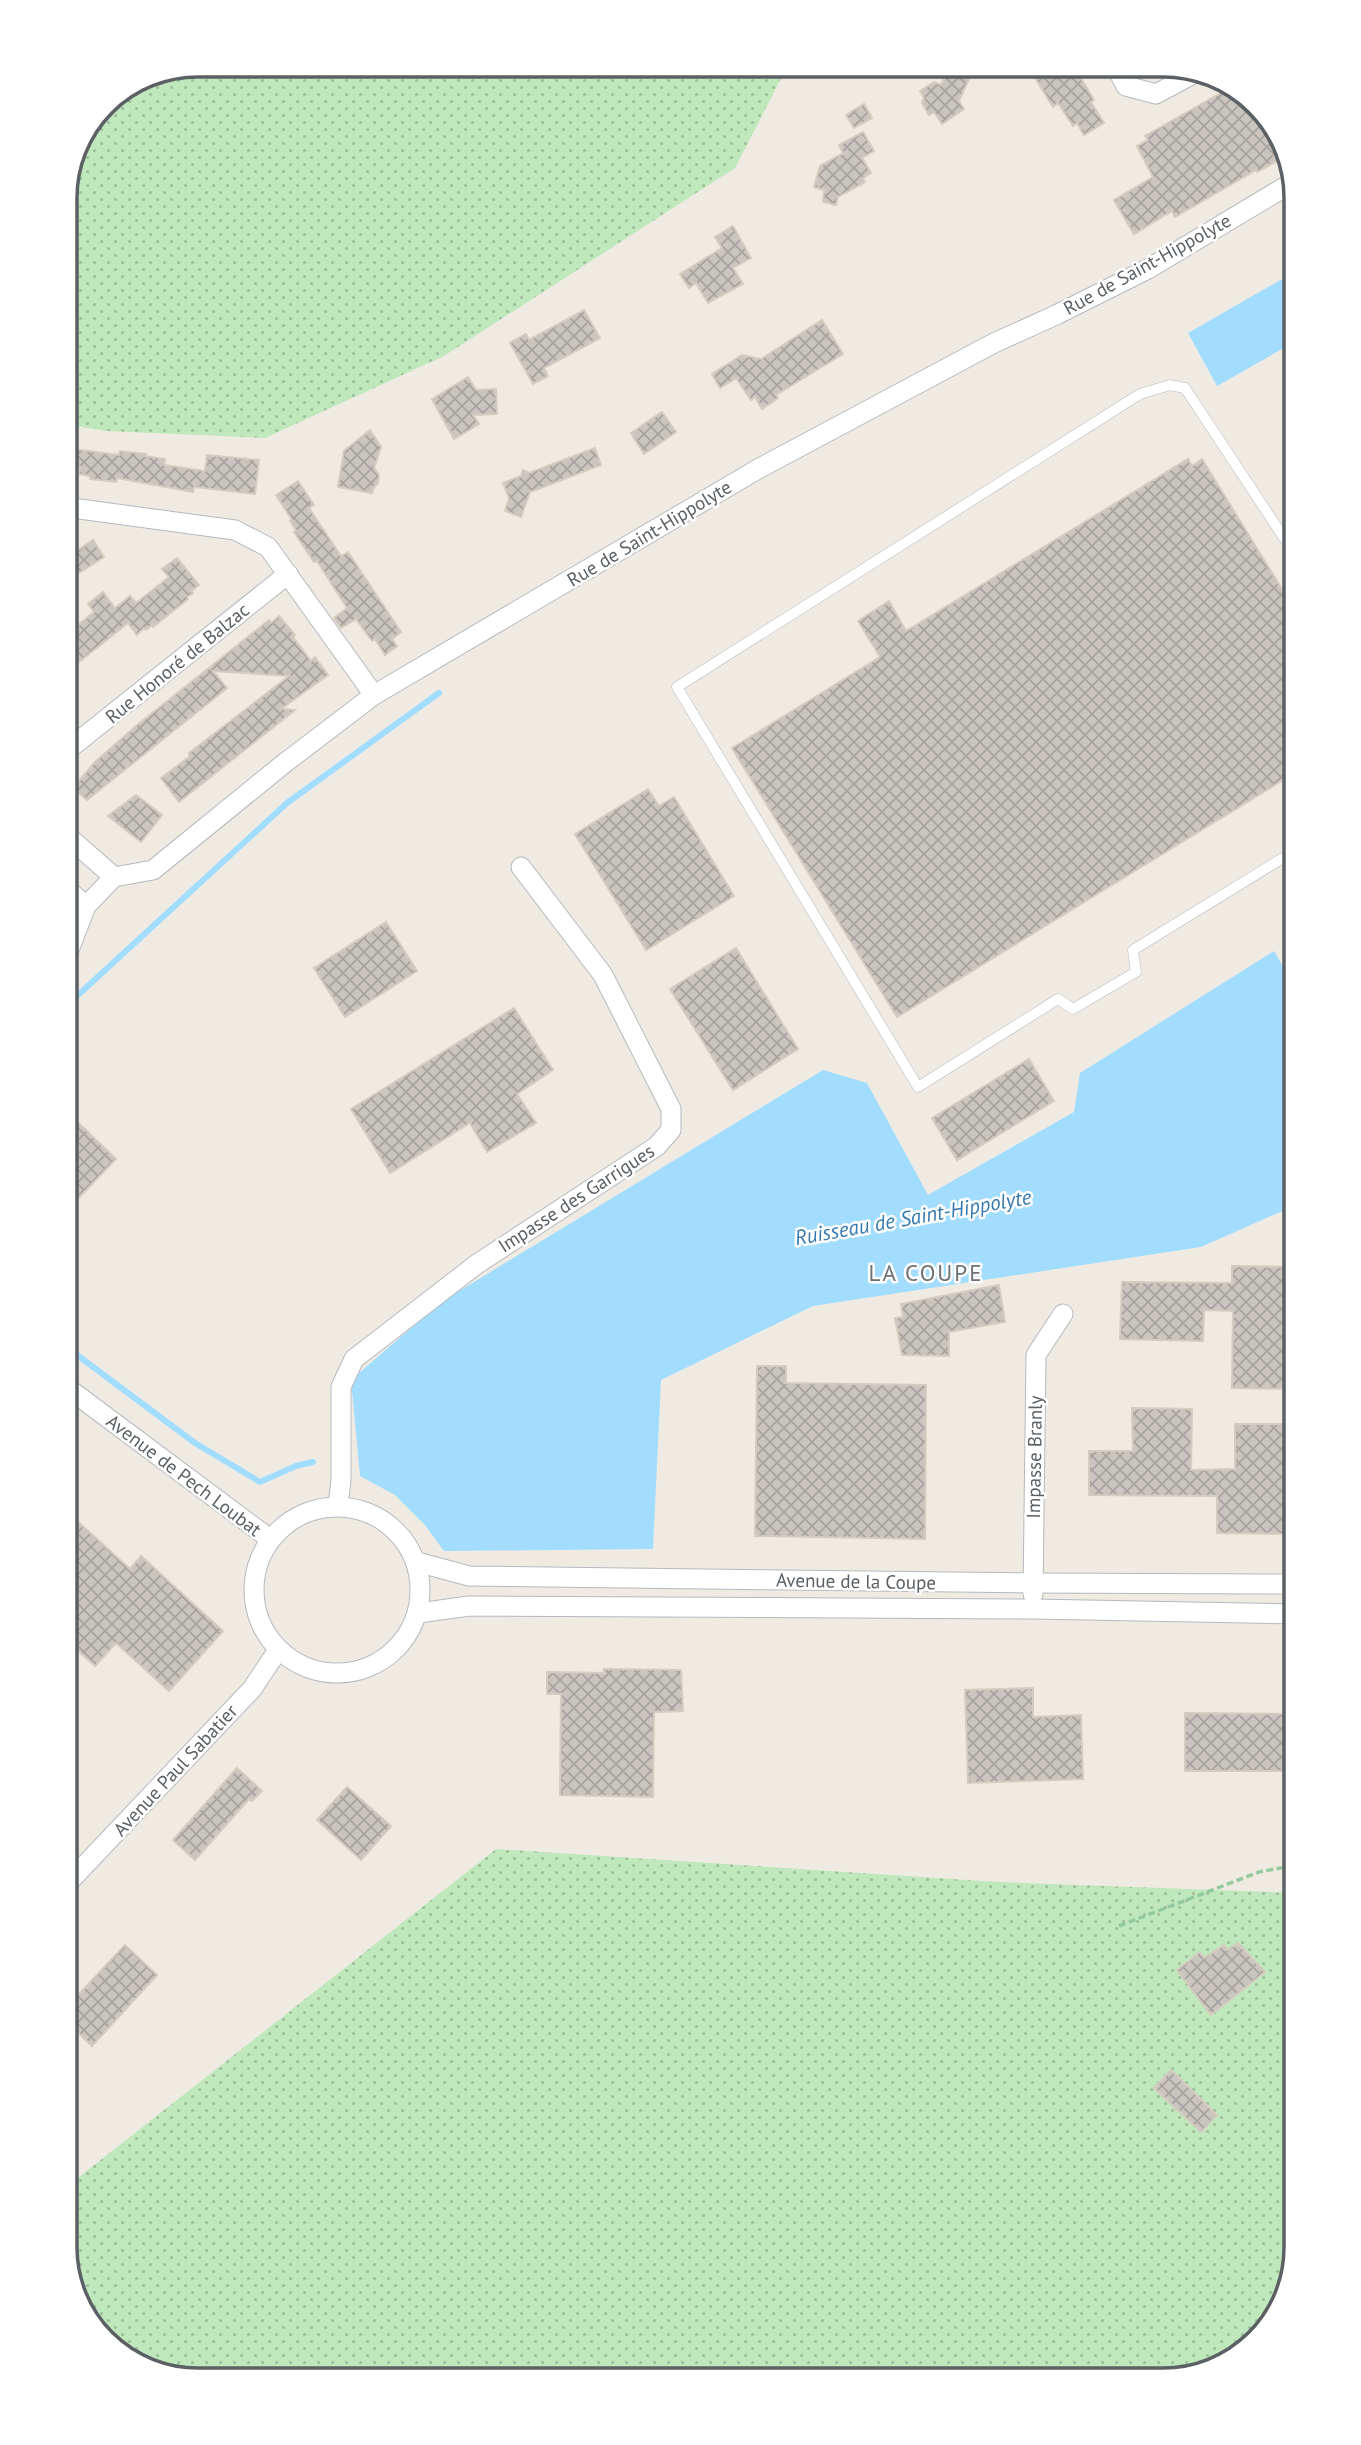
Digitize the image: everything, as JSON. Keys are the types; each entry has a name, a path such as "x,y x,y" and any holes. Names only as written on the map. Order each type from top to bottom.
{"street":[{"path":"1121,77 1126,86 1156,94 1184,79"},
{"name":"Rue de Saint-Hippolyte","path":"114,877 153,870 286,762 374,695 758,469 993,343 1148,269 1283,188"},
{"path":"77,509 235,530 268,547 374,695"},
{"name":"Rue Honoré de Balzac","path":"77,742 288,574"},
{"path":"77,845 114,877 86,906 77,929"},
{"name":"Impasse des Garrigues","path":"338,1506 341,1479 341,1387 354,1359 477,1264 657,1146 671,1130 671,1109 603,975 520,867"},
{"path":"77,898 86,906"},
{"name":"Impasse Branly","path":"1033,1609 1036,1355 1062,1314"},
{"name":"Avenue de Pech Loubat","path":"77,1395 270,1539"},
{"path":"338,1506 363,1510 386,1521 405,1539 417,1562 419,1613 406,1639 385,1659 359,1672 330,1674 302,1666 278,1650 263,1631 255,1608 253,1584 259,1560 270,1539 289,1521 312,1510 338,1506"},
{"name":"Avenue de la Coupe","path":"417,1562 469,1576 1284,1584"},
{"name":"Avenue de la Coupe","path":"419,1613 469,1606 1033,1609 1284,1614"},
{"name":"Avenue Paul Sabatier","path":"77,1873 252,1689 278,1650"}],"lane":[{"path":"1284,538 1185,388 1170,385 1140,394 677,687 918,1087 1058,999 1073,1009 1136,972 1133,950 1284,857"}],"path":[{"path":"1119,1926 1258,1872 1284,1867"}],"green space":[{"path":"198,77 782,77 735,168 444,356 265,438 105,431 77,426 77,190 81,166 89,144 102,124 118,107 137,93 159,83"},
{"path":"496,1849 998,1882 1284,1893 1282,2271 1272,2301 1243,2338 1224,2352 1187,2366 190,2368 166,2364 137,2352 124,2343 112,2333 93,2308 79,2271 77,2179"}],"water":[{"path":"1284,278 1284,348 1217,386 1188,333"},
{"name":"Ruisseau de Saint-Hippolyte","path":"1274,951 1284,968 1284,1210 1201,1247 813,1306 661,1380 653,1549 444,1551 424,1524 395,1495 360,1476 351,1380 441,1302 823,1070 867,1083 928,1195 1074,1112 1080,1073"}],"building":[{"path":"945,77 970,77 959,101 964,109 942,124 934,112 929,115 922,103 924,98 920,91 934,82 941,85"},
{"path":"1034,77 1080,77 1104,123 1084,135 1077,123 1073,126 1058,103 1053,107"},
{"path":"1222,92 1254,118 1264,131 1277,161 1257,172 1256,170 1175,217 1172,211 1134,234 1114,200 1153,177 1137,146 1148,140 1145,136"},
{"path":"864,104 872,118 854,128 846,115"},
{"path":"863,132 874,151 862,158 871,173 863,178 865,182 838,197 836,205 823,202 824,190 814,187 820,166 843,153 839,145"},
{"path":"733,226 751,258 733,268 743,284 708,303 696,283 689,288 680,274 722,248 715,237"},
{"path":"584,310 600,338 544,368 548,376 533,384 510,343 526,334 529,340"},
{"path":"822,320 843,354 776,395 778,398 762,409 755,397 751,400 736,378 720,388 712,374 742,355 761,359"},
{"path":"468,377 476,390 496,389 497,414 473,415 479,424 454,439 432,399"},
{"path":"662,412 676,432 644,454 631,433"},
{"path":"370,430 381,447 374,468 379,475 378,483 372,493 338,487 344,451"},
{"path":"595,448 601,465 530,492 521,517 505,511 509,498 503,483 521,476 523,470 529,473"},
{"path":"77,450 119,455 120,451 146,454 145,456 165,459 164,465 205,471 207,455 259,460 255,494 194,487 193,492 117,478 116,482 90,479 90,476 79,474 80,467 77,467"},
{"path":"1188,459 1192,466 1202,459 1284,592 1284,779 897,1017 732,748 880,657 858,621 889,601 906,631"},
{"path":"298,481 314,505 309,508 341,556 348,552 401,632 392,639 397,646 385,655 375,639 372,641 356,619 341,628 334,618 347,608 317,561 314,562 294,532 296,530 290,521 292,520 276,495"},
{"path":"93,540 104,557 77,574 77,551"},
{"path":"177,558 199,585 191,591 193,593 188,599 153,627 152,625 146,630 144,628 137,635 128,623 79,662 77,626 94,612 88,604 103,592 115,608 130,596 136,603 169,577 162,569"},
{"path":"279,616 311,661 315,657 328,675 281,709 295,710 179,802 161,778 189,757 189,753 289,676 213,671 227,688 87,800 77,791 77,783 95,762 136,726 269,620 271,623"},
{"path":"648,789 659,806 674,797 734,896 646,950 575,834"},
{"path":"136,795 162,815 141,842 108,816"},
{"path":"386,922 417,971 345,1017 314,968"},
{"path":"736,948 798,1049 733,1090 670,989"},
{"path":"514,1008 553,1070 517,1094 536,1123 487,1152 470,1123 390,1173 351,1109"},
{"path":"1029,1059 1054,1101 957,1160 932,1118"},
{"path":"77,1122 116,1159 77,1200"},
{"path":"1232,1266 1284,1267 1284,1389 1232,1388 1233,1311 1204,1310 1203,1341 1120,1339 1122,1282 1232,1283"},
{"path":"999,1285 1005,1322 949,1332 949,1356 902,1355 895,1318 903,1317 901,1304"},
{"path":"757,1366 786,1366 786,1383 926,1385 925,1539 755,1536"},
{"path":"1132,1408 1192,1409 1191,1470 1235,1469 1235,1424 1284,1424 1284,1534 1217,1533 1217,1496 1089,1495 1089,1451 1133,1451"},
{"path":"77,1521 130,1569 141,1556 223,1631 169,1691 116,1643 95,1666 77,1650"},
{"path":"604,1669 681,1670 683,1711 654,1712 653,1797 560,1795 561,1694 547,1694 547,1672 604,1673"},
{"path":"1033,1688 1033,1717 1081,1715 1083,1779 968,1783 965,1690"},
{"path":"1185,1713 1284,1714 1284,1771 1185,1771"},
{"path":"237,1768 262,1791 252,1801 249,1799 195,1860 173,1840"},
{"path":"347,1787 391,1826 361,1860 317,1820"},
{"path":"1238,1943 1265,1972 1211,2015 1177,1970 1200,1952 1204,1958 1224,1945 1227,1950"},
{"path":"125,1945 157,1975 92,2046 77,2032 77,1996"},
{"path":"1171,2070 1217,2115 1201,2132 1154,2088"}],"waterway":[{"path":"77,996 287,803 439,693"},
{"path":"77,1355 195,1443 260,1482 296,1466 313,1462"}],"district":[{"name":"LA COUPE","path":"926,1272"}]}
